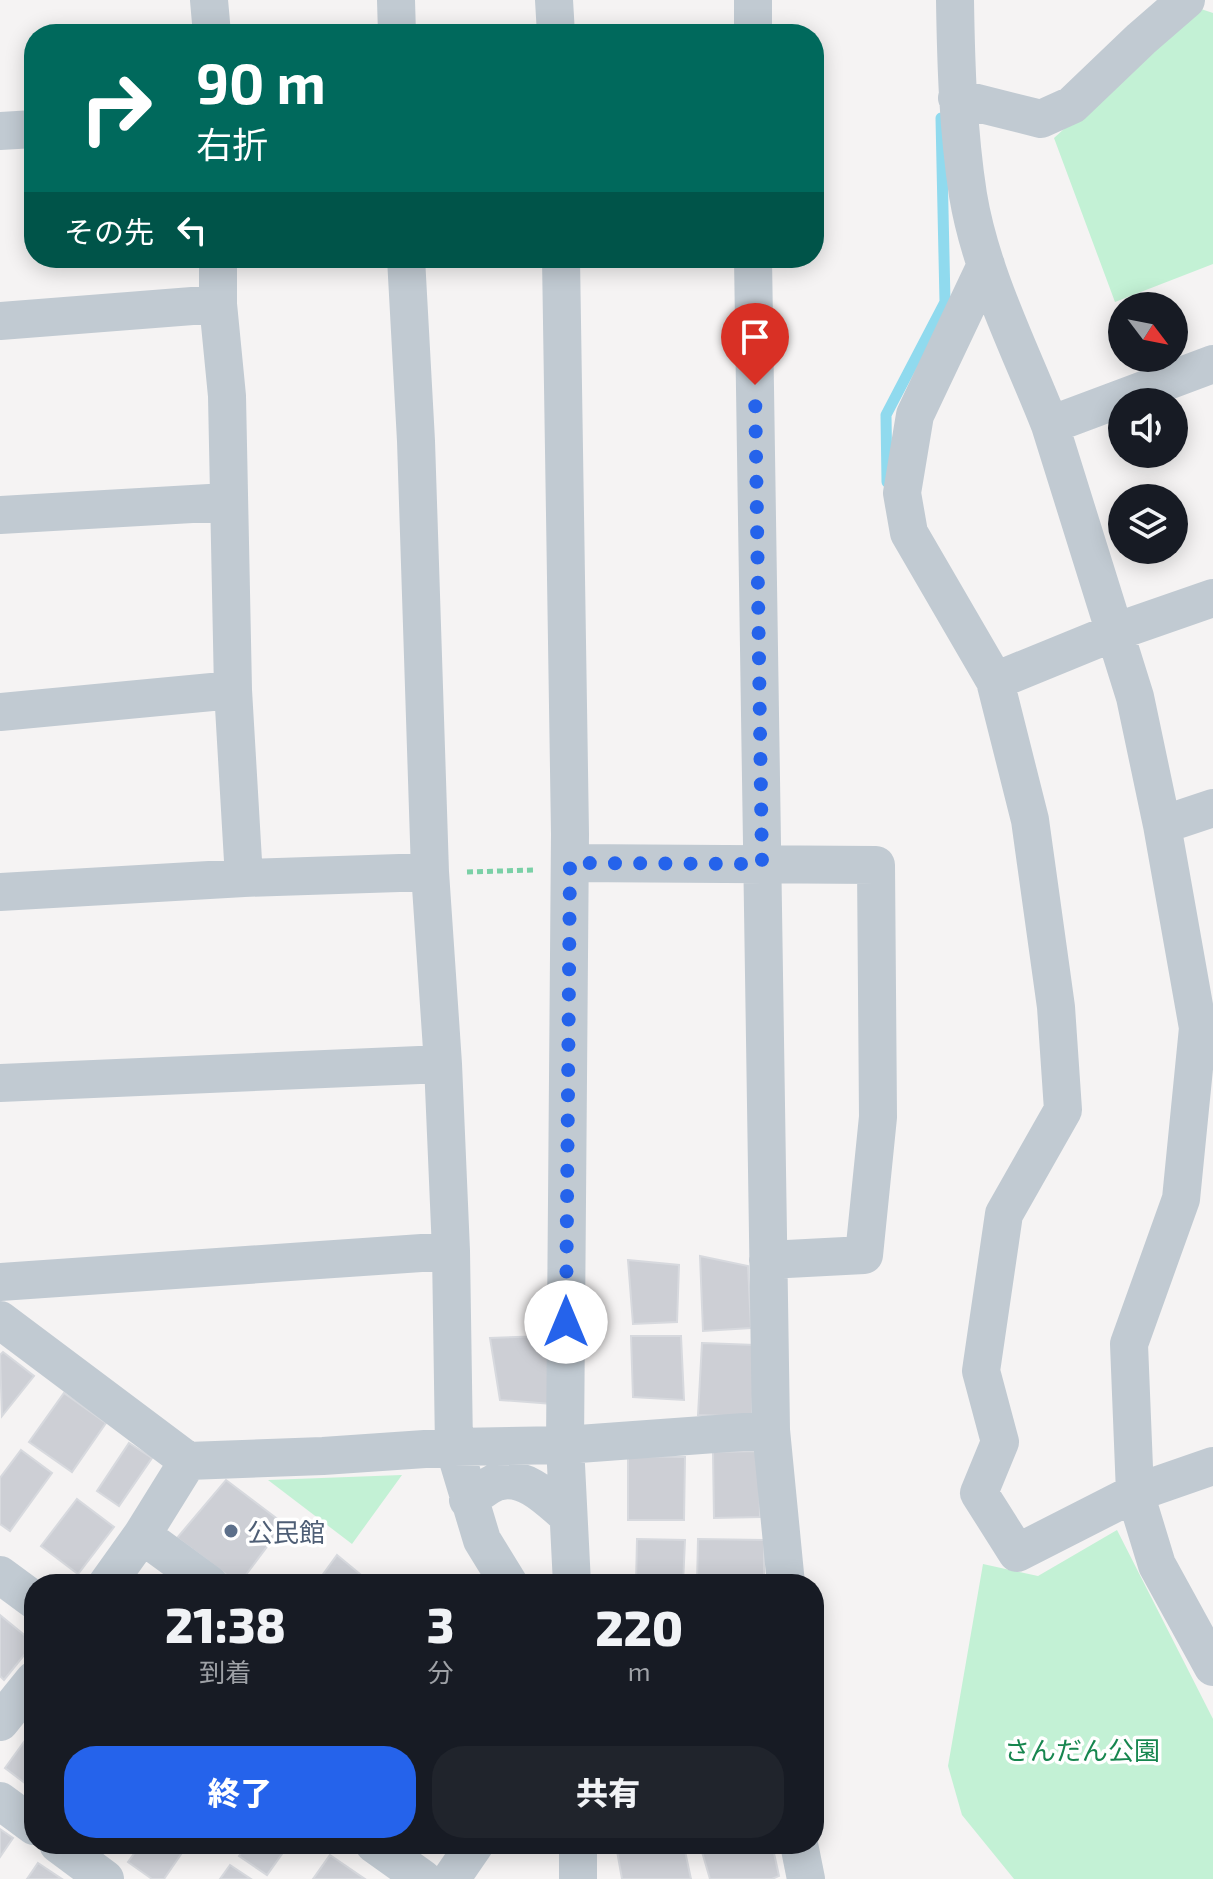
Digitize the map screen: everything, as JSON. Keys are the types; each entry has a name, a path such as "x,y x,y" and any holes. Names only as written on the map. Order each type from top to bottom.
{"street":[{"path":"209,0 211,24"},
{"path":"396,0 397,24"},
{"path":"554,0 555,24"},
{"path":"753,0 753,24"},
{"path":"955,0 957,98 968,197 986,265 1050,425 1135,697 1206,1026 1198,1183 1181,1199 1129,1344 1135,1493 1157,1565 1213,1667"},
{"path":"957,98 1041,119 1072,105 1186,0"},
{"path":"0,131 24,130"},
{"path":"986,265 915,415 902,493 909,533 995,681 1030,820 1056,1007 1063,1110 1004,1214 981,1371 1000,1442 979,1493 1017,1553 1135,1493 1213,1466"},
{"path":"218,268 218,304 227,396 233,690 244,878"},
{"path":"407,268 416,441 430,872 451,1251 454,1447 482,1540 503,1574"},
{"path":"561,268 570,863 565,1445 571,1574"},
{"path":"753,268 771,1430 785,1574"},
{"path":"0,321 218,304"},
{"path":"1050,425 1213,364"},
{"path":"0,515 227,502"},
{"path":"995,681 1115,632 1213,598"},
{"path":"0,712 233,690"},
{"path":"1162,825 1213,808"},
{"path":"570,863 876,865 878,1117 864,1255 768,1260"},
{"path":"0,892 244,878 430,872"},
{"path":"0,1083 443,1064"},
{"path":"0,1282 451,1251"},
{"path":"0,1320 188,1461 454,1447 565,1445 771,1430"},
{"path":"114,1574 188,1461"},
{"path":"468,1500 499,1481 521,1481 567,1515"},
{"path":"142,1535 195,1574"},
{"path":"0,1575 24,1593"},
{"path":"0,1722 24,1692"},
{"path":"0,1801 24,1819"},
{"path":"71,1854 105,1879"},
{"path":"388,1854 423,1879"},
{"path":"451,1879 468,1854"},
{"path":"578,1854 578,1879"},
{"path":"801,1854 806,1879"}],"path":[{"path":"430,872 518,871"}],"green space":[{"path":"1198,8 1213,13 1213,264 1141,292 1111,292 1054,138"},
{"path":"402,1475 352,1544 268,1480"},
{"name":"さんだん公園","path":"1117,1530 1213,1719 1213,1879 1014,1879 962,1815 948,1766 983,1564 1038,1576"}],"building":[{"path":"700,1256 748,1266 751,1328 703,1331"},
{"path":"628,1260 679,1265 677,1322 633,1324"},
{"path":"546,1336 552,1404 500,1400 490,1338"},
{"path":"631,1336 681,1336 684,1400 633,1397"},
{"path":"702,1343 755,1345 752,1417 698,1415"},
{"path":"3,1352 34,1376 2,1416 0,1355"},
{"path":"64,1393 106,1423 72,1472 29,1442"},
{"path":"129,1443 152,1458 119,1506 97,1491"},
{"path":"21,1450 52,1473 10,1531 0,1524 0,1478"},
{"path":"759,1451 760,1517 714,1518 713,1452"},
{"path":"628,1456 685,1457 684,1520 628,1520"},
{"name":"公民館","path":"226,1480 284,1524 246,1574 226,1574 177,1538"},
{"path":"77,1499 114,1527 78,1574 41,1546"},
{"path":"637,1539 685,1540 683,1574 636,1574"},
{"path":"698,1539 764,1540 764,1574 697,1574"},
{"path":"337,1555 360,1574 323,1574"},
{"path":"0,1615 24,1635 24,1655 4,1680 0,1676"},
{"path":"24,1742 24,1782 5,1768"},
{"path":"0,1829 13,1838 0,1857"},
{"path":"134,1854 181,1854 164,1879 152,1879 128,1862"},
{"path":"240,1854 282,1854 267,1875 239,1856"},
{"path":"618,1854 686,1854 691,1879 622,1879"},
{"path":"703,1854 774,1854 779,1876 772,1879 710,1879"},
{"path":"330,1855 365,1879 313,1879"},
{"path":"38,1863 62,1879 27,1879"},
{"path":"230,1865 251,1879 220,1879"}],"waterway":[{"path":"887,482 886,415 945,302 941,118"}],"place":[{"name":"公民館","path":"231,1531"}],"route":[{"path":"566,1322 570,863 762,864 755,385"}]}
